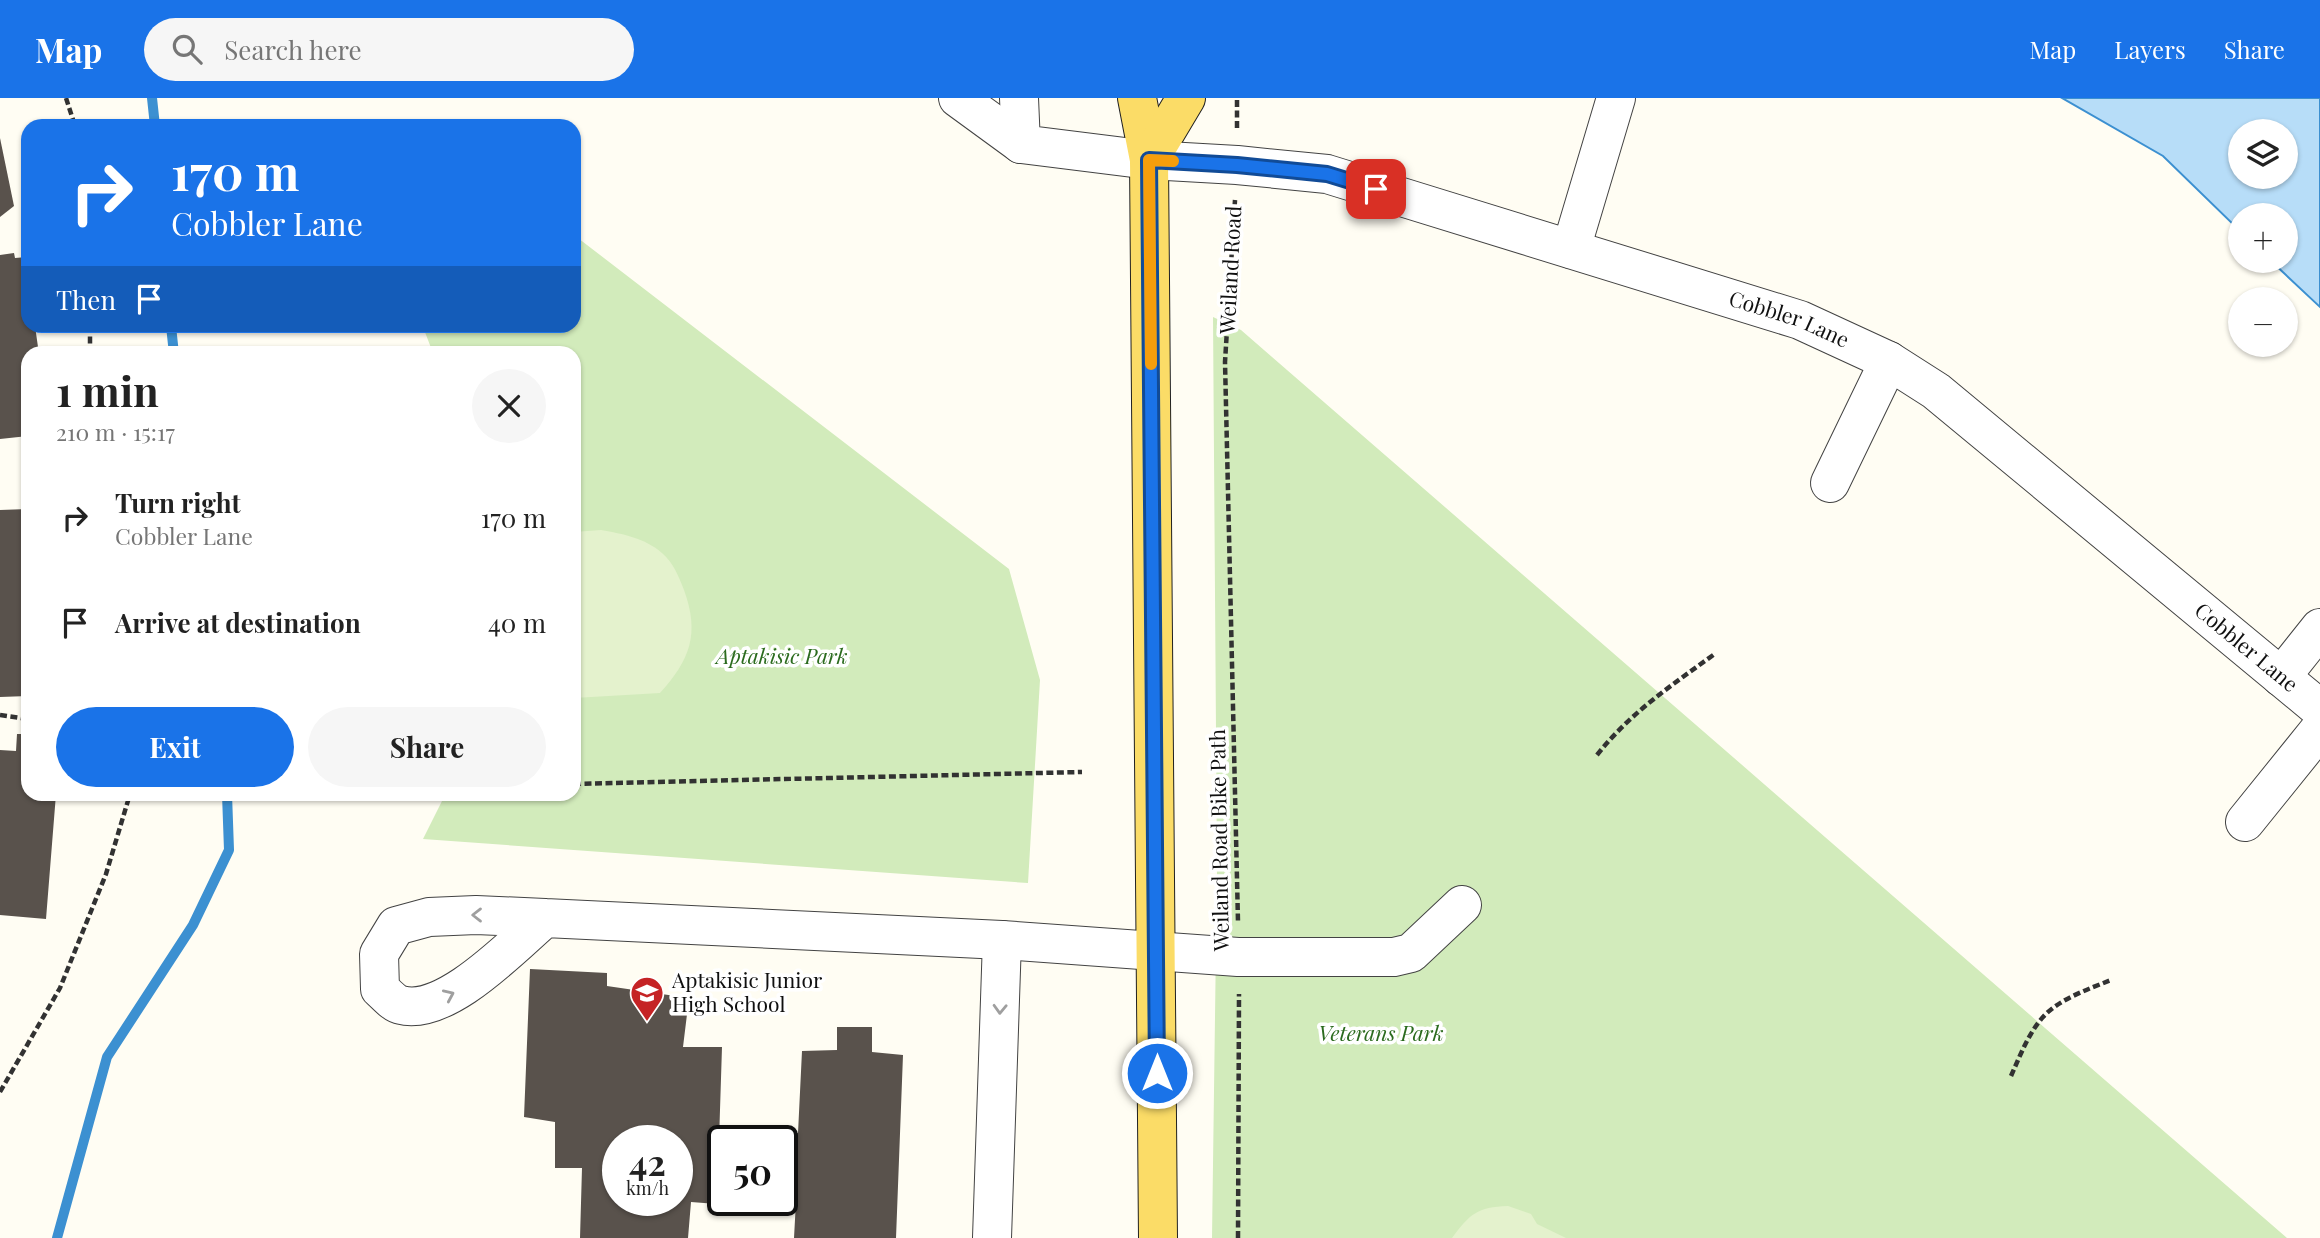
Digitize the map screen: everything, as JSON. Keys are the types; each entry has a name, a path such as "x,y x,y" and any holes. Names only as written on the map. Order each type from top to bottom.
{"main road":[{"path":"1137,98 1149,160 1158,1238"},
{"path":"1149,160 1186,98"}],"street":[{"path":"958,98 1021,144"},
{"path":"1019,98 1021,144"},
{"path":"1570,248 1615,98"},
{"name":"Cobbler Lane","path":"1021,144 1149,160 1327,174 1800,320 1889,361 1936,391 2320,709"},
{"path":"1830,483 1889,361"},
{"path":"2281,677 2320,628"},
{"path":"2245,822 2320,729"},
{"path":"545,918 1002,940 1238,957 1394,957 1411,953 1462,905"},
{"path":"992,1238 1002,940"}],"path":[{"path":"66,98 73,119"},
{"name":"Weiland Road","path":"1226,441 1225,362 1237,165 1237,98"},
{"name":"Weiland Road Bike Path","path":"1226,441 1235,750 1240,1091 1238,1238"},
{"path":"1597,755 1618,729 1653,698 1716,653"},
{"path":"0,715 21,718"},
{"path":"581,784 1082,772"},
{"path":"0,1092 60,988 106,874 128,801"},
{"path":"2011,1076 2028,1038 2044,1015 2075,995 2111,980"}],"green space":[{"name":"Aptakisic Park","path":"581,240 1009,569 1040,680 1028,883 423,839 442,801 581,801 581,346 430,346 426,333 581,333"},
{"name":"Veterans Park","path":"1213,317 1241,330 2287,1238 1212,1238 1217,870"},
{"path":"601,530 633,537 666,557 678,575 689,606 691,633 685,658 660,693 581,698 581,531"},
{"path":"1508,1206 1531,1214 1537,1224 1566,1238 1452,1238 1475,1213"}],"water":[{"path":"2062,98 2320,98 2320,307 2284,273 2298,273 2298,203 2228,203 2228,219 2163,156"}],"building":[{"path":"0,138 14,206 0,217"},
{"path":"14,253 15,258 21,258 21,333 36,333 38,346 21,346 21,437 0,439 0,255"},
{"path":"21,509 21,696 0,697 0,510"},
{"path":"17,734 21,734 21,801 55,801 46,919 0,915 0,750 16,751"},
{"path":"530,969 607,973 607,986 689,998 683,1047 722,1047 720,1125 707,1125 707,1203 693,1202 693,1125 602,1125 602,1216 690,1216 688,1238 580,1238 582,1168 555,1168 555,1122 524,1117"},
{"path":"837,1027 872,1027 872,1052 903,1055 896,1238 794,1238 795,1216 798,1216 802,1051 837,1050"}],"waterway":[{"path":"152,98 154,119"},
{"path":"172,333 173,346"},
{"path":"57,1238 107,1057 193,925 229,850 227,801"}],"slow traffic":[{"path":"1151,364 1149,160 1173,161"}],"place":[{"name":"Aptakisic Junior High School","path":"647,1023"}],"route":[{"path":"1157,1073 1149,160 1327,174 1376,189"}]}
